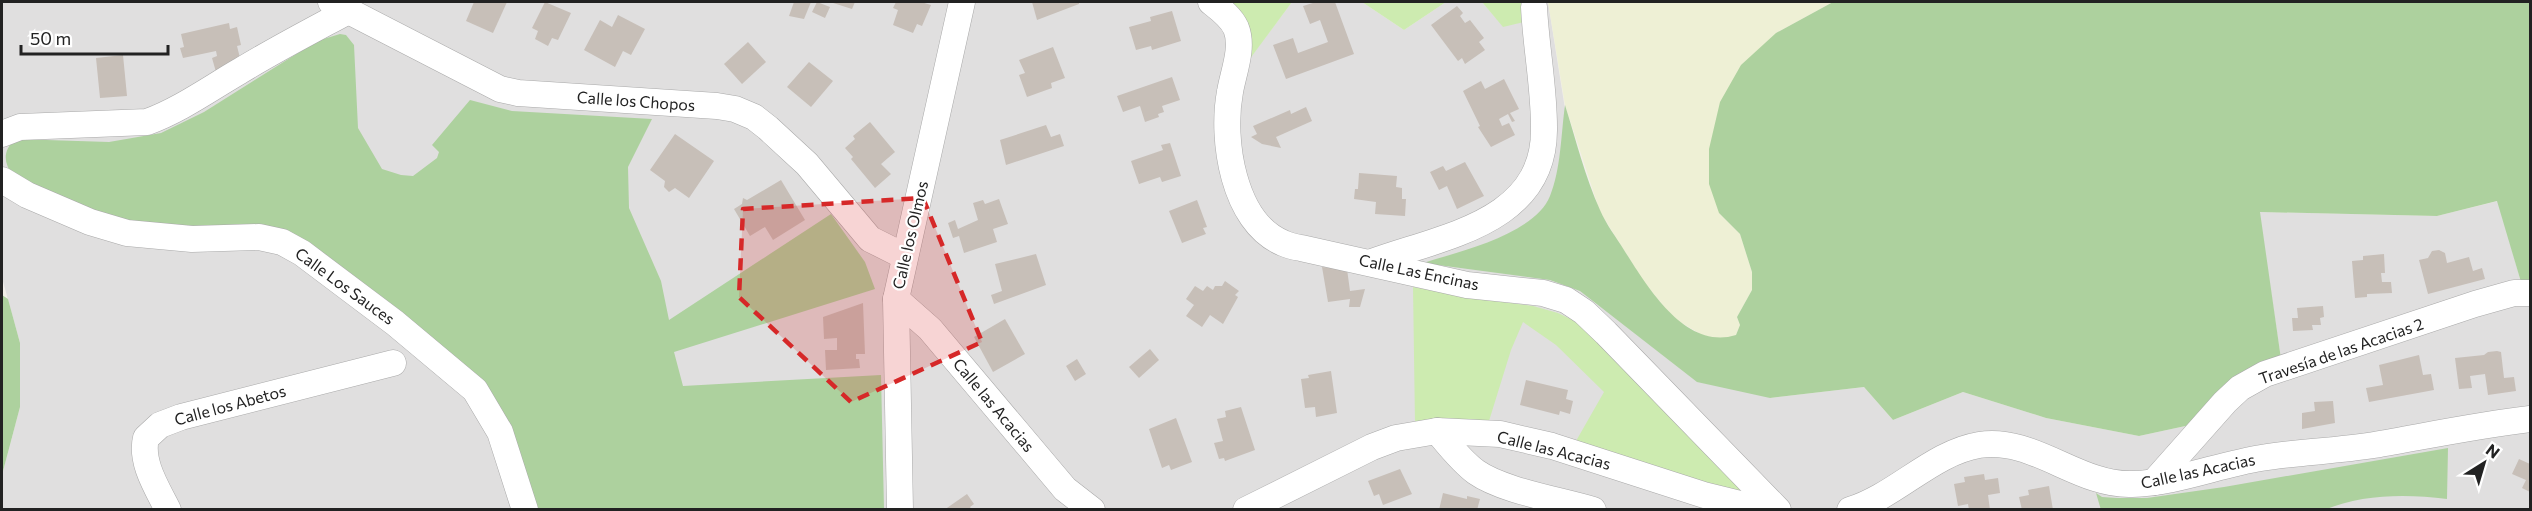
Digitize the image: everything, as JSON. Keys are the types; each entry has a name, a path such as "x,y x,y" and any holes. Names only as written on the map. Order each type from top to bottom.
{"street":[{"name":"Calle los Olmos","path":"900,510 896,299 962,2"},
{"name":"Calle Las Encinas","path":"1211,2 1227,15 1236,29 1237,61 1226,128 1233,173 1246,208 1262,229 1282,243 1467,285 1543,293 1566,300 1584,312 1606,333 1778,510"},
{"name":"Calle los Chopos","path":"340,6 509,91 717,106 735,109 754,117 807,164 870,239 904,256"},
{"path":"2,134 20,127 147,122 194,99 340,6"},
{"path":"1372,262 1492,219 1512,204 1530,185 1538,170 1544,127 1534,7"},
{"name":"Calle Los Sauces","path":"2,180 27,195 90,222 127,233 192,239 259,237 282,242 302,253 396,323 475,390 500,432 525,510"},
{"name":"Travesía de las Acacias 2","path":"2154,482 2225,402 2240,388 2265,374 2475,304 2514,293 2530,293"},
{"name":"Calle las Acacias","path":"896,299 930,329 1065,489 1092,510"},
{"name":"Calle los Abetos","path":"168,510 144,455 146,438 160,424 393,363"},
{"name":"Calle las Acacias","path":"1850,510 1951,455 1977,446 1995,444 2014,446 2110,482 2130,484 2154,482 2260,458 2372,445 2530,419"},
{"path":"1437,431 1462,460 1477,473 1499,483 1593,510"},
{"name":"Calle las Acacias","path":"1246,510 1372,447 1396,438 1437,431 1500,434 1552,446 1640,472 1704,495 1765,510"}],"highlighted area":[{"path":"923,198 982,342 851,402 739,297 743,209"}],"shaded area":[{"path":"2,2 1230,2 1249,59 1292,2 1362,2 1404,30 1446,2 1482,2 1503,26 1527,21 1522,2 1548,2 1590,266 1770,398 1864,387 1893,420 1963,392 2046,418 2139,436 2190,425 2226,385 2249,368 2281,359 2259,212 2437,216 2498,201 2521,282 2530,283 2530,509 2,509 2,475 20,407 20,343 2,278"}],"green space":[{"path":"1230,2 1292,2 1249,60"},
{"path":"1362,2 1446,2 1404,30"},
{"path":"1482,2 1522,2 1528,21 1503,27"},
{"path":"1548,2 1833,2 1776,33 1719,213 1740,234 1752,272 1752,290 1737,317 1740,325 1736,335 1723,339 1704,336 1673,318 1644,282 1600,212 1565,105"},
{"path":"1833,2 2530,2 2530,283 2521,282 2497,201 2437,216 2260,212 2281,359 2249,368 2226,385 2190,425 2139,436 2046,418 1963,392 1893,420 1864,387 1770,398 1697,382 1580,291 1550,280 1423,263 1494,240 1529,221 1542,209 1554,186 1565,105 1585,172 1600,210 1644,281 1656,297 1684,325 1700,334 1717,337 1736,335 1740,325 1737,317 1752,290 1752,272 1740,234 1719,213 1709,184 1709,149 1720,102 1741,65 1776,33"},
{"path":"340,34 346,35 354,45 358,128 382,169 401,175 413,176 437,158 439,152 432,145 470,100 512,111 652,119 628,167 629,208 661,281 669,320 831,214 865,262 875,289 674,352 683,386 881,375 884,509 538,509 510,424 486,387 328,256 309,244 126,224 13,176 7,166 6,152 15,139 109,142 161,133 204,112 317,41"},
{"path":"1413,287 1533,306 1558,313 1585,326 1742,488 1745,494 1740,497 1576,441 1604,392 1556,345 1523,322 1511,350 1489,421 1465,419 1415,424"},
{"path":"2,295 8,299 20,343 20,407 2,475"},
{"path":"2448,448 2447,499 2416,496 2369,498 2324,510 2101,510 2096,493 2102,497 2147,498"}],"building":[{"path":"474,2 507,2 493,33 466,21"},
{"path":"545,2 571,13 558,40 552,38 548,46 535,39 538,31 532,28"},
{"path":"794,2 811,2 804,19 789,16"},
{"path":"817,2 830,7 825,18 812,12"},
{"path":"830,2 855,2 852,9"},
{"path":"896,2 921,2 931,5 922,26 917,24 913,33 893,25 898,10 893,8"},
{"path":"1032,2 1079,2 1079,4 1037,20"},
{"path":"1316,2 1335,2 1354,54 1286,79 1273,45 1293,38 1298,53 1328,42 1320,20 1310,24 1303,6"},
{"path":"1457,6 1463,13 1460,16 1465,23 1470,20 1484,38 1479,42 1485,50 1465,64 1462,58 1458,61 1431,25"},
{"path":"1172,11 1181,41 1152,50 1151,46 1136,50 1129,27 1151,21 1150,17"},
{"path":"618,15 645,29 631,55 623,51 615,67 584,50 600,20 612,27"},
{"path":"229,23 230,29 237,27 241,45 237,46 240,58 216,72 212,58 217,56 216,51 183,58 180,48 184,47 181,34"},
{"path":"748,42 766,62 742,84 724,64"},
{"path":"1053,47 1065,78 1051,83 1052,88 1027,97 1019,75 1025,73 1019,60"},
{"path":"123,55 127,96 100,98 96,58"},
{"path":"809,62 833,81 811,107 787,87"},
{"path":"1172,77 1180,100 1162,106 1164,112 1158,114 1159,117 1145,122 1140,106 1123,112 1117,96"},
{"path":"1504,79 1519,109 1510,113 1515,121 1512,122 1508,114 1499,119 1502,126 1509,123 1515,135 1491,147 1478,127 1480,126 1463,91 1481,81 1485,89"},
{"path":"1306,107 1312,121 1276,137 1281,148 1262,144 1251,137 1257,134 1253,126 1290,110 1291,114"},
{"path":"870,122 895,152 881,164 891,174 875,188 845,148 855,139 853,136"},
{"path":"1046,125 1051,137 1060,134 1064,146 1006,165 1000,140"},
{"path":"675,134 714,161 689,198 675,188 669,192 664,187 665,181 650,170"},
{"path":"1170,143 1181,176 1162,182 1160,177 1139,184 1131,161 1163,150 1161,145"},
{"path":"1465,162 1484,196 1457,209 1447,186 1439,190 1430,172 1443,166 1446,171"},
{"path":"1359,173 1397,176 1396,187 1402,188 1402,199 1406,199 1405,216 1375,214 1376,202 1354,199 1355,189 1358,189"},
{"path":"781,180 805,220 773,240 765,227 750,236 734,209 742,204 743,198 747,200"},
{"path":"999,199 1008,224 993,229 997,242 964,253 959,236 953,238 948,223 955,220 958,229 978,220 973,203 983,200 985,204"},
{"path":"1197,200 1207,227 1203,228 1206,234 1182,243 1169,211"},
{"path":"2439,250 2445,253 2447,263 2469,257 2473,271 2482,268 2485,279 2428,294 2419,260 2428,258 2432,251"},
{"path":"1036,254 1046,285 994,304 991,295 1002,291 995,264"},
{"path":"2384,254 2385,273 2381,273 2382,282 2391,282 2392,293 2367,294 2367,297 2355,298 2352,261 2363,260 2363,256"},
{"path":"1322,267 1347,269 1350,291 1365,289 1360,307 1349,307 1350,299 1328,302"},
{"path":"1225,281 1239,291 1235,295 1238,297 1223,324 1210,315 1202,327 1186,316 1194,305 1186,299 1195,286 1203,291 1207,286 1213,290 1215,286 1222,286"},
{"path":"863,303 865,354 856,354 860,368 826,370 825,350 837,350 837,338 824,339 823,317"},
{"path":"2323,306 2324,317 2320,318 2321,325 2312,325 2313,330 2293,331 2292,318 2298,318 2297,308"},
{"path":"1005,319 1025,354 993,372 974,337"},
{"path":"1150,349 1159,360 1139,378 1129,367"},
{"path":"2501,352 2504,378 2514,377 2516,391 2488,395 2485,374 2470,376 2472,388 2459,389 2455,358 2484,355"},
{"path":"2419,355 2423,375 2431,374 2434,390 2369,402 2366,388 2383,385 2379,365"},
{"path":"1077,359 1086,374 1075,381 1066,366"},
{"path":"1331,371 1337,413 1316,417 1315,407 1305,408 1301,379 1309,378 1308,375"},
{"path":"1526,380 1568,390 1566,399 1573,401 1570,414 1560,411 1559,415 1520,405"},
{"path":"2333,401 2335,423 2302,429 2302,413 2315,411 2314,402"},
{"path":"1241,407 1255,450 1225,461 1224,458 1219,459 1214,443 1223,441 1217,419 1226,417 1225,411"},
{"path":"1176,418 1192,462 1171,470 1169,465 1162,468 1149,429"},
{"path":"2519,459 2530,464 2530,492 2522,488 2526,480 2512,474"},
{"path":"1400,469 1412,494 1383,505 1379,494 1374,496 1368,481"},
{"path":"1984,474 1985,480 1998,478 2000,493 1988,495 1990,510 1969,510 1968,504 1958,506 1954,484 1965,482 1964,477"},
{"path":"2049,486 2053,510 2022,510 2019,497 2029,495 2028,490"},
{"path":"1443,493 1467,499 1467,496 1480,499 1477,510 1439,510"},
{"path":"967,494 974,504 970,507 972,510 944,510"}]}
